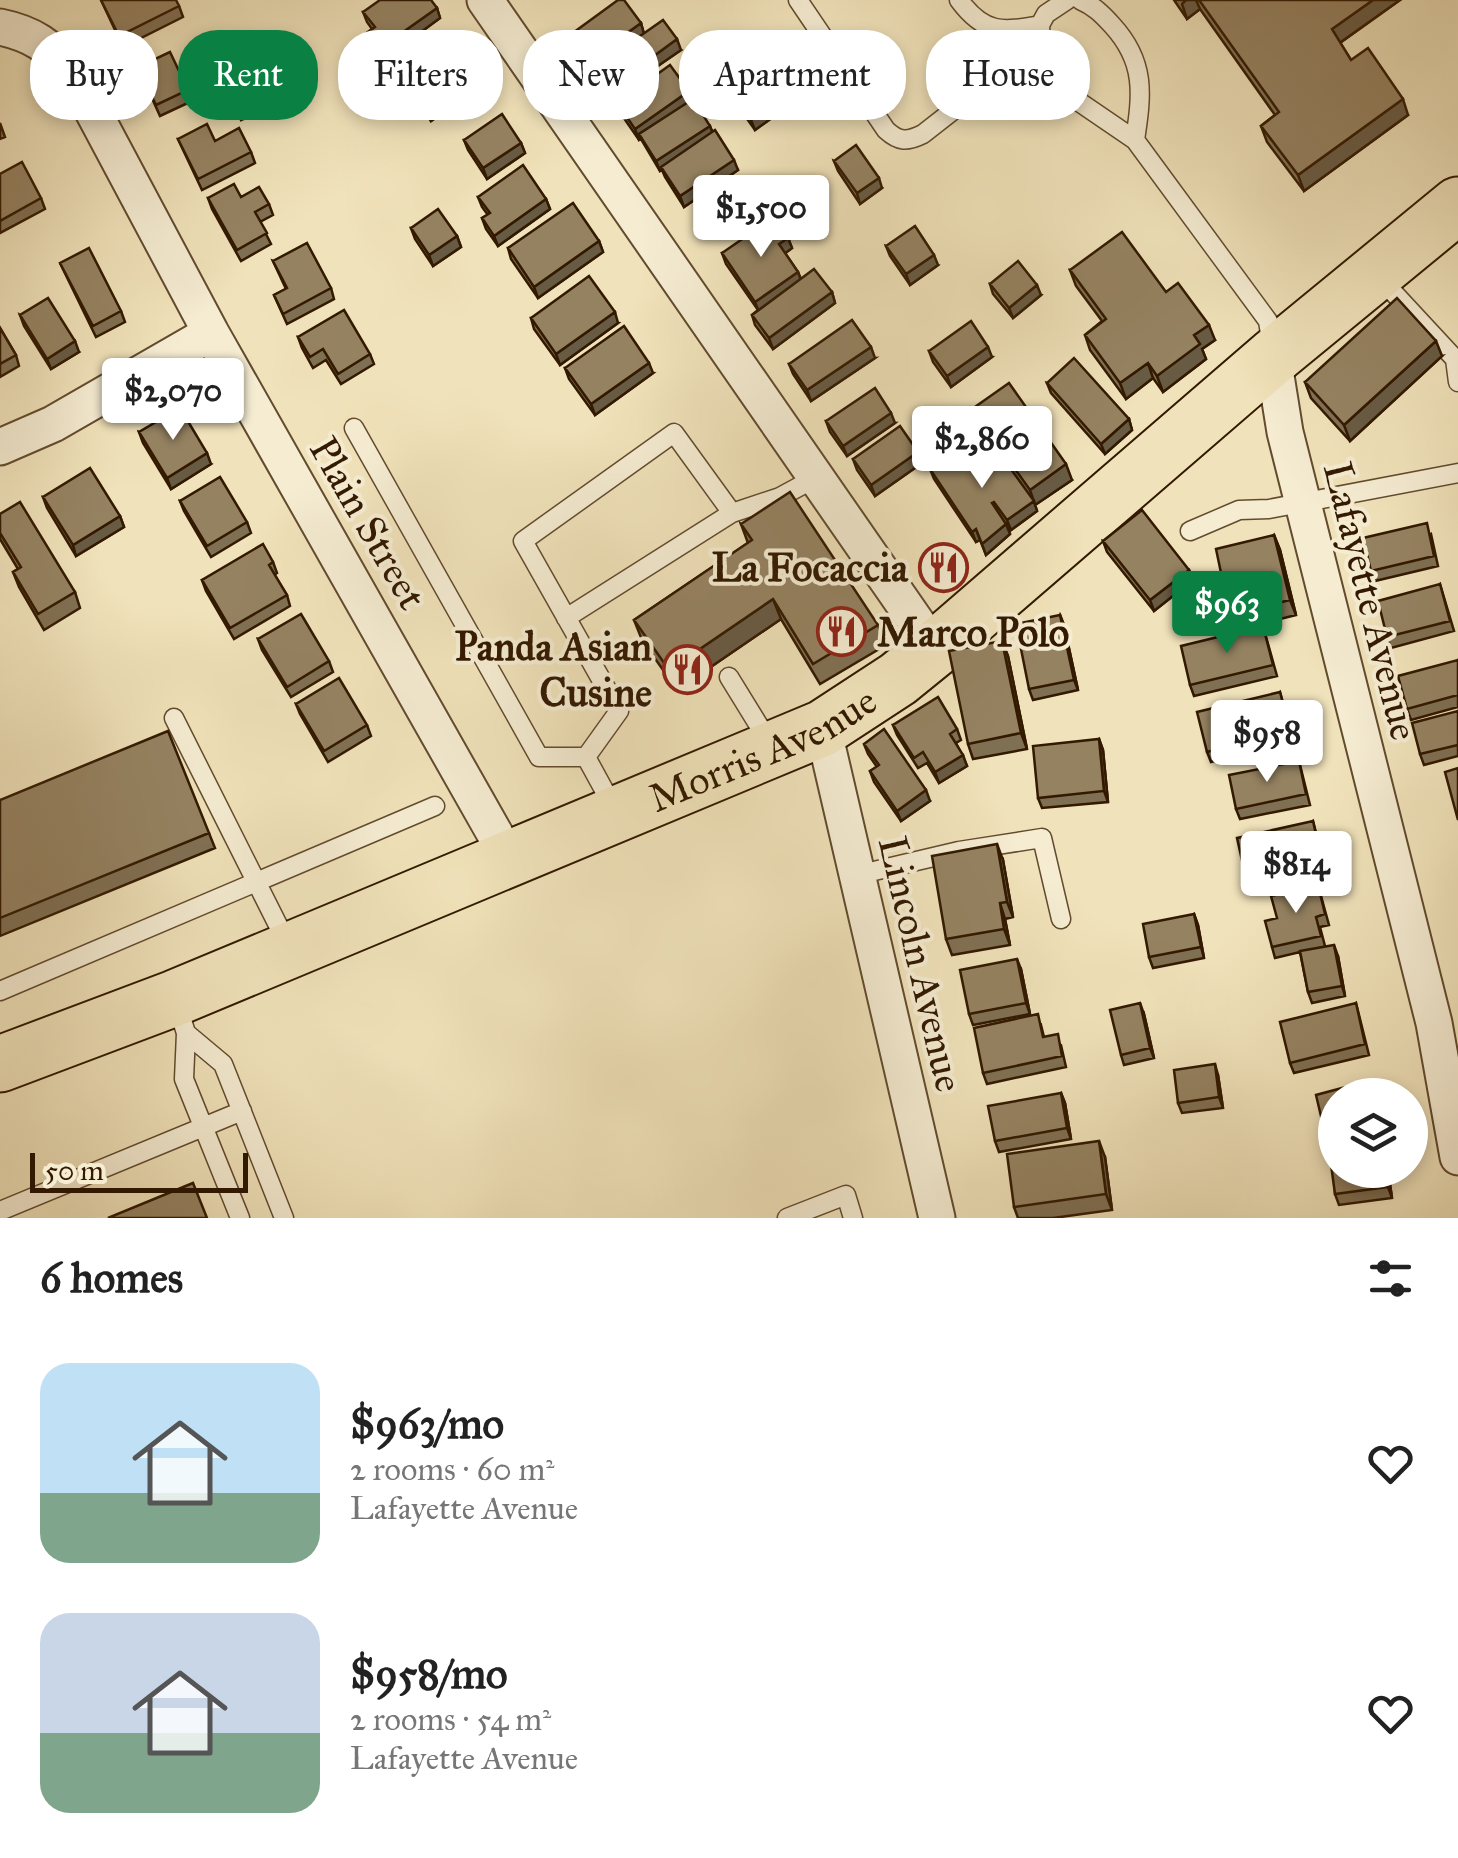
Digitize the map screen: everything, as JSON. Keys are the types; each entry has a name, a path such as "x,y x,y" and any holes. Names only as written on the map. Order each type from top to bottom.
{"main road":[{"name":"Morris Avenue","path":"0,1064 181,1016 291,950 823,728 898,680 1273,357 1458,205"}],"street":[{"path":"485,0 934,650"},
{"name":"Plain Street","path":"0,28 19,31 45,44 71,70 212,333 495,834 506,862"},
{"path":"0,447 53,424 212,333"},
{"name":"Lafayette Avenue","path":"1273,357 1284,432 1302,503 1446,1021 1458,1156"},
{"name":"Lincoln Avenue","path":"823,728 937,1218"}],"lane":[{"path":"798,0 894,138 910,140 940,120"},
{"path":"959,0 969,14 989,27 1009,31 1040,25"},
{"path":"1040,30 1046,14 1067,0"},
{"path":"1080,0 1096,8 1132,52 1141,86 1134,140"},
{"path":"1090,109 1134,140 1268,321 1273,357"},
{"path":"1374,272 1455,359 1458,382"},
{"path":"354,428 539,757 586,758"},
{"path":"586,758 619,711 523,542 674,433 732,513"},
{"path":"1190,531 1239,510 1269,509 1458,473"},
{"path":"566,618 732,513 780,497 816,477"},
{"path":"730,677 774,751"},
{"path":"174,718 291,950"},
{"path":"586,758 617,815"},
{"path":"0,991 436,806"},
{"path":"857,876 959,851 1042,838 1060,919"},
{"path":"181,1016 223,1064 284,1218"},
{"path":"181,1016 184,1079 240,1218"},
{"path":"0,1211 242,1112"},
{"path":"787,1218 846,1195 853,1218"}],"building":[{"path":"101,0 176,0 179,6 131,30 116,30"},
{"path":"380,0 431,0 437,8 406,30 371,30 375,27 363,12"},
{"path":"618,0 624,0 641,23 631,30 577,30"},
{"path":"1199,0 1373,0 1332,29 1351,60 1368,48 1403,99 1298,175 1261,126 1279,112"},
{"path":"663,20 677,39 659,52 659,30 649,30"},
{"path":"170,52 178,69 178,95 158,104 158,58"},
{"path":"670,65 679,77 679,98 659,112 659,73"},
{"path":"679,108 679,120 706,120 710,126 656,161 639,134"},
{"path":"503,116 521,143 483,168 464,140 493,120 503,120"},
{"path":"629,120 648,120 635,129"},
{"path":"207,124 215,141 239,128 251,152 198,179 178,139"},
{"path":"715,130 734,160 680,196 661,167"},
{"path":"856,145 879,178 857,193 834,161"},
{"path":"22,162 41,198 0,221 0,174"},
{"path":"523,165 546,199 494,236 482,218 490,213 478,197"},
{"path":"234,184 241,197 259,187 269,204 255,212 267,233 237,250 208,198"},
{"path":"573,203 599,241 534,287 508,248"},
{"path":"438,209 457,236 429,255 411,228"},
{"path":"774,217 788,238 779,244 798,272 755,302 722,253"},
{"path":"915,226 934,255 906,274 886,246"},
{"path":"1122,232 1166,292 1178,283 1209,325 1194,335 1200,344 1157,376 1148,363 1120,383 1085,335 1106,319 1070,270"},
{"path":"307,243 331,288 283,314 274,295 287,288 273,261"},
{"path":"89,248 121,311 93,326 60,263"},
{"path":"1018,261 1037,285 1009,308 990,284"},
{"path":"814,269 832,292 769,338 752,315"},
{"path":"589,276 615,312 556,354 531,318"},
{"path":"48,298 75,341 47,359 20,315"},
{"path":"1397,298 1436,341 1344,425 1305,382"},
{"path":"344,310 370,354 338,374 323,349 310,357 298,337"},
{"path":"852,320 871,347 807,390 789,364"},
{"path":"971,321 988,347 947,376 929,351"},
{"path":"624,326 649,363 591,404 565,368"},
{"path":"0,328 16,355 0,364"},
{"path":"1074,358 1129,419 1101,444 1047,383"},
{"path":"1009,383 1066,464 1030,490 972,409"},
{"path":"875,388 891,413 843,446 826,421"},
{"path":"180,408 207,453 167,478 139,432"},
{"path":"900,426 918,452 871,485 853,459"},
{"path":"954,445 970,469 997,450 1034,501 1007,520 992,503 1006,524 982,544 976,529 972,532 930,469"},
{"path":"90,468 120,516 73,545 43,497"},
{"path":"220,477 247,522 207,546 180,501"},
{"path":"790,492 878,625 813,664 773,599 669,670 634,620 752,540 741,524"},
{"path":"20,502 75,592 38,614 13,572 21,567 0,533 0,514"},
{"path":"1142,510 1189,570 1150,600 1103,541"},
{"path":"1427,523 1434,556 1371,571 1363,538"},
{"path":"1274,535 1290,600 1243,611 1225,592 1216,549"},
{"path":"263,544 273,562 269,565 287,595 230,628 202,580"},
{"path":"1440,584 1450,621 1387,637 1378,601"},
{"path":"301,614 329,661 287,687 258,639"},
{"path":"1060,615 1074,680 1029,689 1016,624"},
{"path":"1263,626 1273,665 1190,685 1181,646"},
{"path":"1002,641 1021,733 968,744 949,651"},
{"path":"1458,660 1458,695 1407,709 1398,676"},
{"path":"339,678 367,725 324,751 296,704"},
{"path":"1280,692 1290,731 1207,752 1197,712"},
{"path":"938,697 957,729 950,734 963,755 935,772 923,752 914,758 893,725"},
{"path":"1458,711 1458,745 1420,754 1412,723"},
{"path":"884,729 926,790 897,811 870,771 879,765 864,744"},
{"path":"168,731 209,833 0,918 0,800"},
{"path":"1099,739 1104,791 1038,798 1033,746"},
{"path":"1299,761 1306,794 1236,809 1229,775"},
{"path":"1458,768 1458,820 1445,772"},
{"path":"1313,821 1321,857 1245,874 1237,838"},
{"path":"997,844 1007,902 1000,903 1004,929 946,939 932,856"},
{"path":"1318,885 1325,914 1316,917 1321,936 1272,947 1265,921 1277,918 1271,896"},
{"path":"1194,914 1201,947 1149,957 1143,924"},
{"path":"1334,945 1342,986 1308,992 1300,951"},
{"path":"1017,959 1026,1003 969,1014 960,970"},
{"path":"1140,1003 1150,1048 1121,1055 1110,1010"},
{"path":"1356,1003 1365,1044 1290,1063 1280,1022"},
{"path":"1038,1014 1043,1037 1058,1034 1062,1056 983,1073 974,1028"},
{"path":"1215,1064 1219,1097 1178,1103 1174,1070"},
{"path":"1061,1093 1067,1128 995,1141 988,1106"},
{"path":"1099,1141 1106,1194 1014,1207 1007,1154"},
{"path":"193,1183 207,1218 108,1218"},
{"path":"1334,1188 1380,1188 1335,1194"}],"place":[{"name":"La Focaccia","path":"943,567"},
{"name":"Marco Polo","path":"842,632"},
{"name":"Panda Asian Cusine","path":"687,669"}]}
